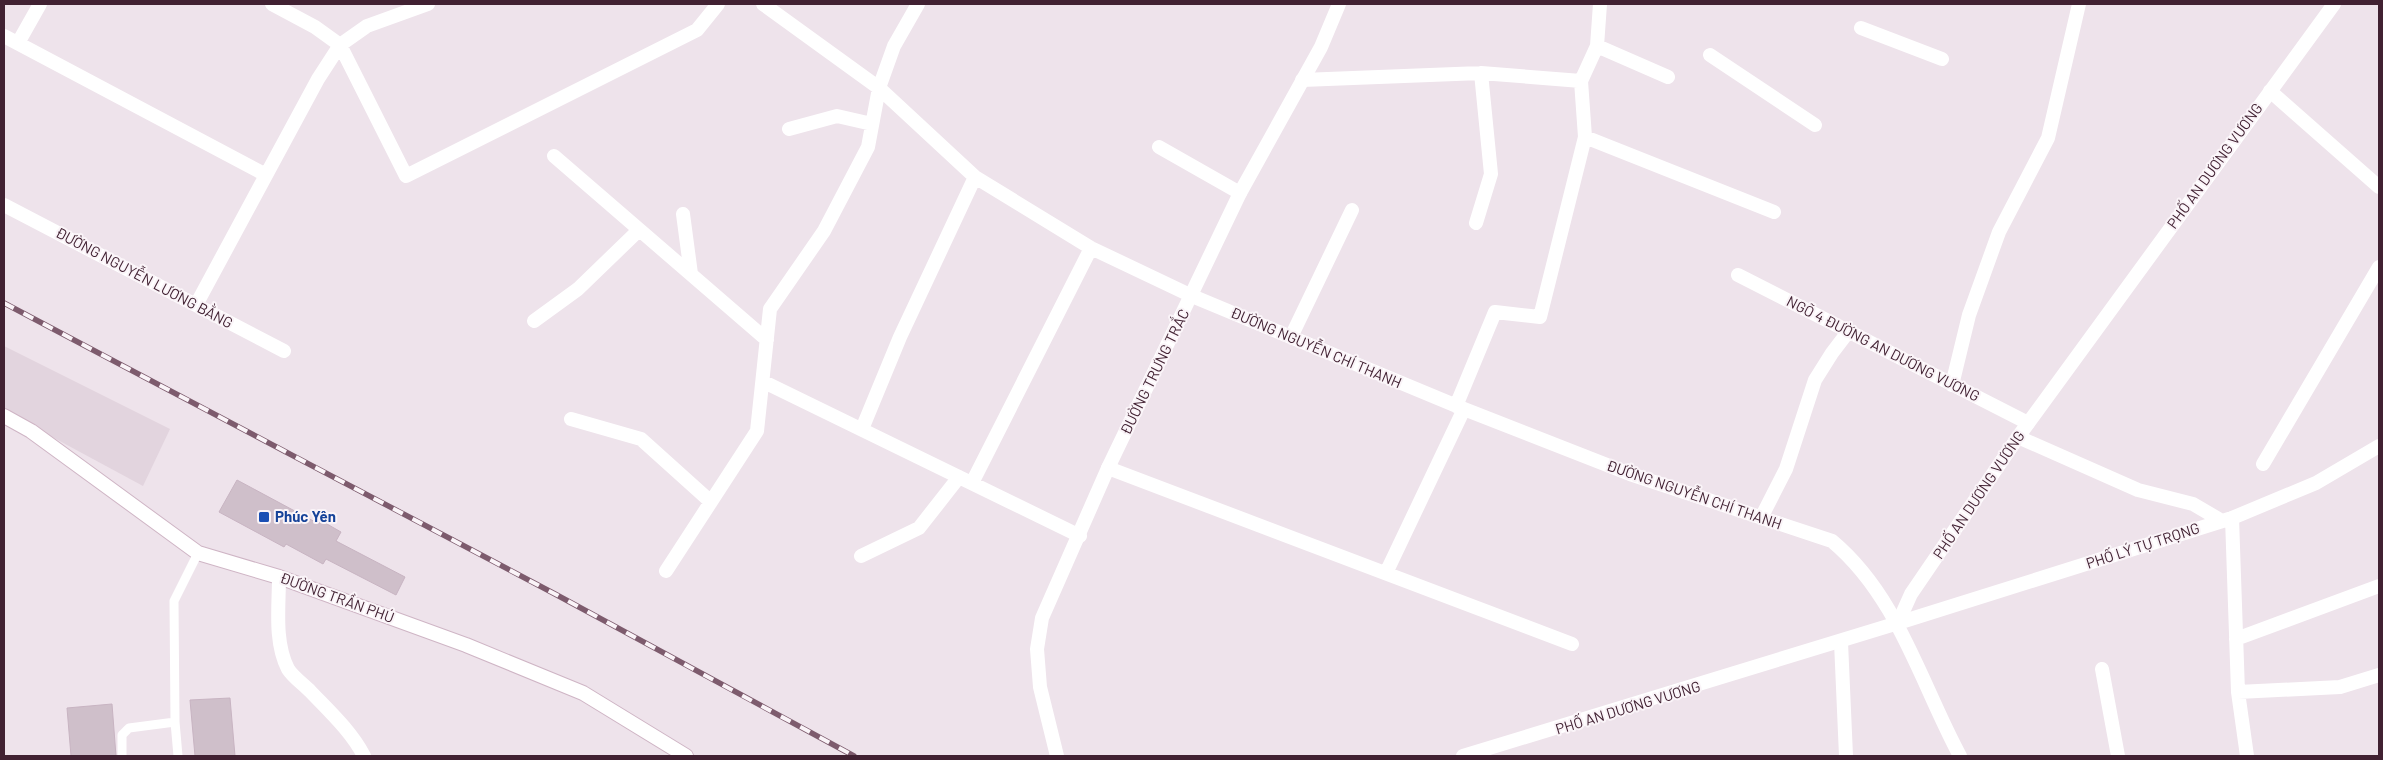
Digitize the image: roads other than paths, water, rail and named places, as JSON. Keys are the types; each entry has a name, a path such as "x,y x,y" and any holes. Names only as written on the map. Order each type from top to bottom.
{"street":[{"path":"18,43 40,4"},
{"path":"272,4 315,27 340,45 406,176 696,30 718,4"},
{"path":"196,305 318,79 340,45 367,26 428,4"},
{"name":"ĐƯỜNG NGUYỄN CHÍ THANH","path":"763,4 879,88 975,177 1091,248 1192,296 1460,407 1630,474 1832,541 1849,556 1898,623 1945,729 1960,756"},
{"path":"666,571 757,431 764,382 770,310 824,231 868,147 879,88 894,46 918,4"},
{"name":"ĐƯỜNG TRƯNG TRẮC","path":"1057,756 1040,687 1037,649 1042,618 1080,536 1108,468 1240,193 1320,47 1339,4"},
{"path":"1386,573 1460,407 1495,312 1540,316 1585,137 1581,81 1597,46 1600,4"},
{"path":"1952,385 1969,314 1999,232 2048,138 2079,4"},
{"name":"PHỐ AN DƯƠNG VƯƠNG","path":"1463,756 1841,642 1898,623 1911,594 2018,437 2270,91 2330,5"},
{"path":"1861,28 1942,59"},
{"path":"4,36 266,175"},
{"path":"1597,46 1668,78"},
{"path":"1710,55 1815,125"},
{"path":"1476,223 1491,174 1482,73"},
{"path":"1302,80 1482,73 1581,81"},
{"path":"2270,91 2379,186"},
{"path":"789,129 837,116 872,124"},
{"path":"1585,137 1774,212"},
{"path":"1159,147 1240,193"},
{"path":"554,156 767,340"},
{"path":"862,430 900,337 975,177"},
{"name":"ĐƯỜNG NGUYỄN LƯƠNG BẰNG","path":"4,205 284,351"},
{"path":"1291,337 1352,210"},
{"path":"683,214 691,274"},
{"path":"534,321 578,289 639,230"},
{"path":"861,556 919,528 966,480 1091,248"},
{"path":"2263,464 2379,267"},
{"name":"NGÕ 4 ĐƯỜNG AN DƯƠNG VƯƠNG","path":"1738,275 2028,423"},
{"path":"1761,518 1786,469 1816,380 1832,353 1848,332"},
{"path":"764,382 1080,536"},
{"name":"ĐƯỜNG TRẦN PHÚ","path":"4,416 31,431 198,553 279,577 466,645 583,693 686,756"},
{"path":"571,419 641,439 711,502"},
{"path":"2018,437 2138,490 2193,504 2227,520 2238,692 2247,756"},
{"name":"PHỐ LÝ TỰ TRỌNG","path":"1898,623 2227,520 2316,483 2379,446"},
{"path":"1108,468 1572,644"},
{"path":"279,577 279,628 284,657 289,670 339,721 364,756"},
{"path":"2236,639 2379,586"},
{"path":"1841,642 1846,756"},
{"path":"2102,669 2118,756"},
{"path":"2238,692 2340,686 2379,675"}],"lane":[{"path":"178,756 175,722 174,601 198,553"},
{"path":"122,756 122,735 129,728 175,722"}],"railway":[{"path":"4,303 555,594 854,756"}],"place":[{"name":"Phúc Yên","path":"264,517"}]}
